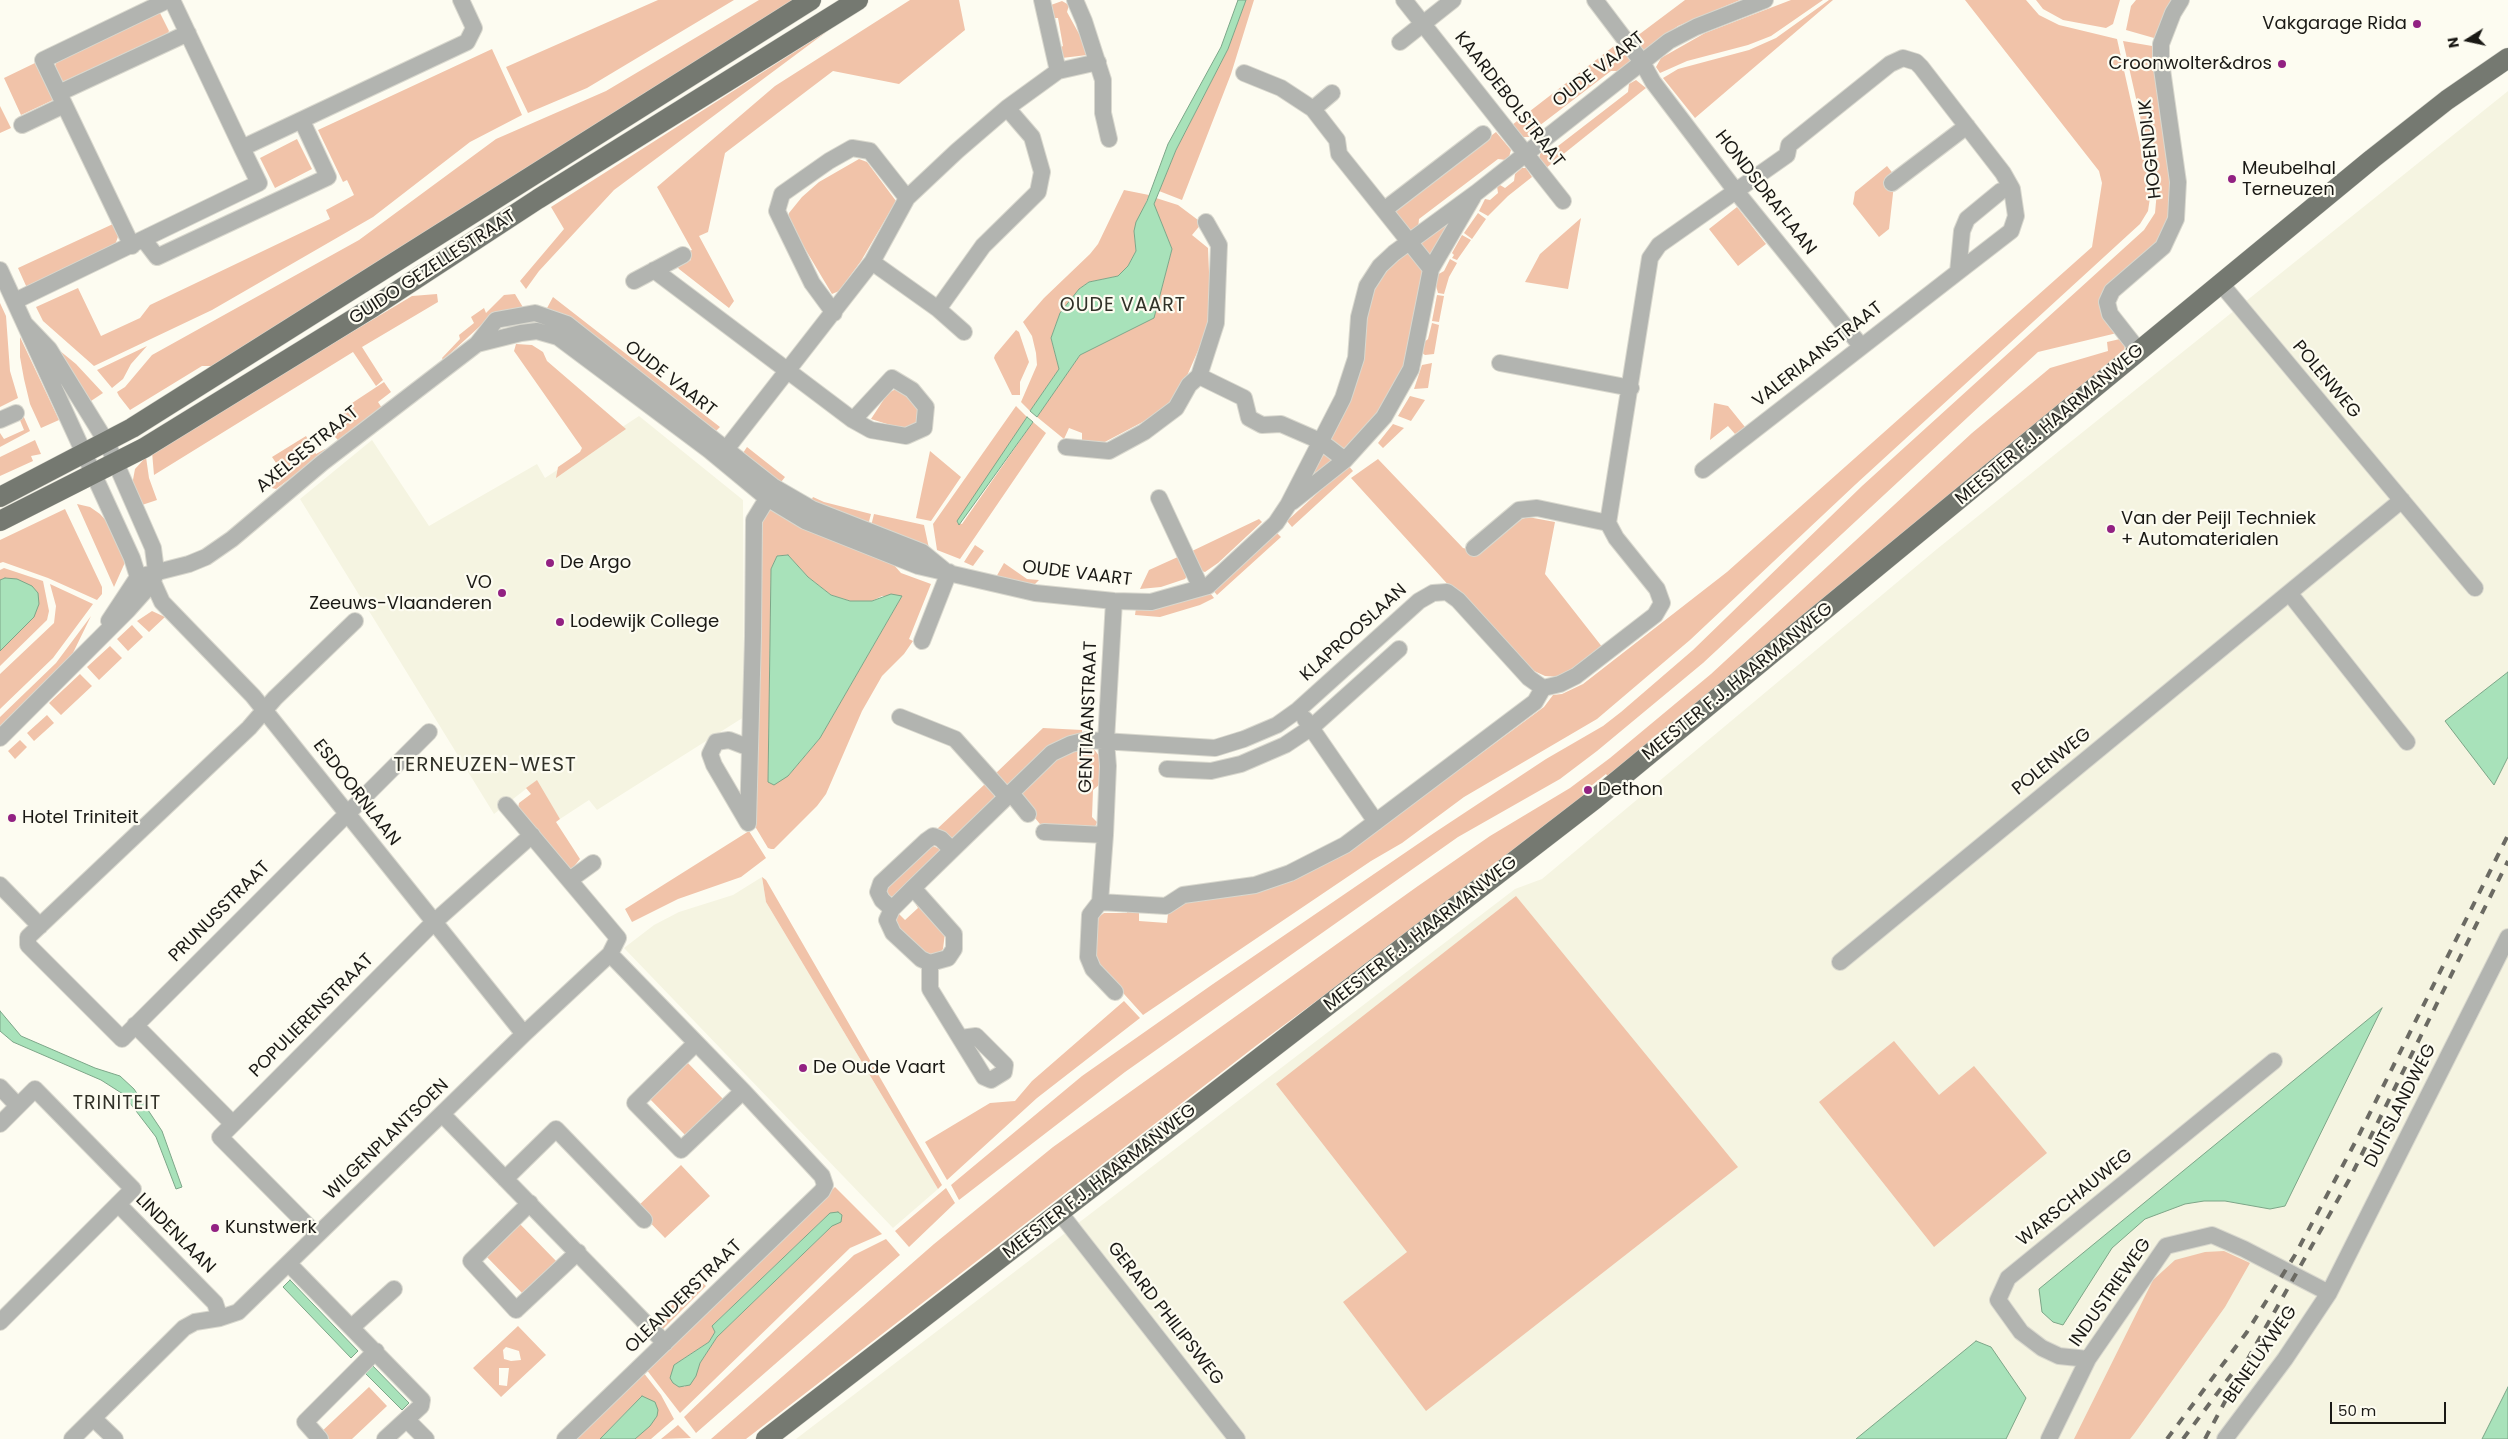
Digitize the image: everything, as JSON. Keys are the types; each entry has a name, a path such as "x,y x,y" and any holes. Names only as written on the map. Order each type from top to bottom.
{"main road":[{"name":"GUIDO GEZELLESTRAAT","path":"0,497 107,442 811,0"},
{"name":"GUIDO GEZELLESTRAAT","path":"0,521 144,448 373,308 538,199 858,0"},
{"name":"MEESTER F.J. HAARMANWEG","path":"766,1439 1595,799 2138,351 2222,285 2372,159 2447,100 2508,58"}],"street":[{"path":"15,301 138,243 259,183 188,33 170,0 43,60 138,243 157,257 328,177 302,121"},
{"path":"242,148 467,42 474,28 461,0"},
{"path":"1042,0 1058,71"},
{"path":"1074,0 1103,80 1103,113 1109,139"},
{"name":"KAARDEBOLSTRAAT","path":"1404,0 1563,200"},
{"path":"1400,42 1453,0"},
{"name":"HONDSDRAFLAAN","path":"1595,0 1642,62 1653,82 1735,190 1861,346"},
{"name":"OUDE VAART","path":"535,313 567,324 806,521 918,566 1035,592 1114,601 1151,602 1208,586 1276,523 1288,505 1343,398 1356,358 1359,317 1366,286 1380,266 1408,240 1476,193 1525,152 1669,41 1763,0"},
{"name":"HOGENDIJK","path":"2138,351 2110,314 2107,302 2112,292 2163,247 2176,219 2178,182 2161,51 2173,13 2181,0"},
{"path":"22,125 62,99 188,33"},
{"name":"VALERIAANSTRAAT","path":"1703,470 2011,231 2016,216 2012,189 2003,173 1916,62 1903,58 1896,60 1789,145 1787,154 1735,190"},
{"path":"723,453 872,262 907,198 957,151 1008,108 1058,71 1098,62"},
{"path":"1244,73 1281,88 1313,109 1337,140 1339,154 1431,269"},
{"path":"1313,109 1332,93"},
{"path":"938,308 983,246 1038,192 1042,172 1032,137 1008,108"},
{"path":"1892,184 1967,126"},
{"path":"1384,210 1483,134"},
{"path":"834,313 812,283 776,211 782,194 829,161 852,148 870,151 907,198"},
{"path":"1958,272 1962,231 1967,219 2001,192 2012,189"},
{"path":"1100,902 1166,906 1183,895 1255,886 1290,873 1345,845 1535,702 1543,688 1560,684 1576,676 1655,615 1661,608 1661,598 1657,588 1616,538 1608,523 1631,388 1650,258 1659,245 1735,190"},
{"name":"OUDE VAART","path":"1288,505 1345,460 1384,417 1411,369 1431,269 1476,193"},
{"path":"1066,448 1109,451 1144,432 1176,408 1189,385 1199,376 1216,323 1219,245 1206,222"},
{"path":"634,280 683,255"},
{"path":"872,262 938,308 964,332"},
{"path":"0,270 132,558 138,577 96,643"},
{"path":"654,270 853,420"},
{"name":"POLENWEG","path":"2222,285 2475,588"},
{"name":"AXELSESTRAAT","path":"155,577 206,556 232,539 322,463 477,344 496,320 535,313"},
{"path":"0,738 96,643 155,577 153,548 107,442 49,348 25,324"},
{"name":"OUDE VAART","path":"537,331 558,337 723,453"},
{"name":"AXELSESTRAAT","path":"477,344 537,331"},
{"path":"1500,363 1631,388"},
{"path":"1199,376 1244,398 1249,418 1262,425 1281,424 1320,441 1345,460"},
{"path":"0,420 16,412"},
{"path":"750,748 754,520 771,493"},
{"path":"1159,498 1201,588"},
{"name":"POLENWEG","path":"1840,962 2402,500"},
{"path":"1474,548 1519,510 1537,508 1608,523"},
{"path":"922,641 947,572"},
{"path":"138,577 155,577"},
{"name":"ESDOORNLAAN","path":"155,577 162,602 253,696 433,923 524,1034"},
{"name":"KLAPROOSLAAN","path":"892,909 1052,754 1071,744 1087,740 1215,748 1277,725 1298,710 1419,601 1433,593 1447,592 1458,600 1529,678 1543,688"},
{"path":"2290,594 2407,742"},
{"name":"GENTIAANSTRAAT","path":"1114,601 1106,741 1108,766 1105,835 1100,902 1090,915 1088,957 1093,969 1115,992"},
{"path":"0,885 40,926 355,621"},
{"path":"1167,769 1211,771 1241,764 1285,746 1312,727 1399,650"},
{"path":"1298,710 1312,727 1376,822"},
{"path":"900,717 954,739 1028,814"},
{"name":"PRUNUSSTRAAT","path":"40,926 28,938 28,945 122,1039 429,732"},
{"path":"506,805 571,879 618,938 610,954 696,1043 742,1091 681,1150 635,1103 696,1043"},
{"path":"1044,832 1105,835"},
{"name":"POPULIERENSTRAAT","path":"317,1235 220,1137 433,923 532,835"},
{"path":"913,888 954,934 954,949 948,958 930,963 921,959 893,933 887,920 892,909 882,900 878,892 881,883 934,836 941,839 952,850"},
{"path":"571,879 593,863"},
{"name":"DUITSLANDWEG","path":"2329,1293 2508,937"},
{"name":"WILGENPLANTSOEN","path":"72,1439 184,1328 195,1322 220,1318 238,1312 524,1034 610,954"},
{"path":"930,963 930,989 961,1038"},
{"path":"135,1025 233,1124"},
{"name":"WARSCHAUWEG","path":"2088,1359 2059,1356 2042,1348 2021,1332 1998,1300 2008,1278 2274,1061"},
{"path":"0,1087 18,1106 0,1124"},
{"name":"LINDENLAAN","path":"18,1106 35,1089 133,1188 118,1204 215,1303 220,1318"},
{"name":"OLEANDERSTRAAT","path":"565,1439 822,1191 825,1182 742,1091"},
{"path":"442,1114 665,1343"},
{"path":"505,1179 556,1129 644,1220"},
{"path":"530,1203 471,1261 516,1310 578,1252"},
{"path":"0,1322 118,1204"},
{"name":"GERARD PHILIPSWEG","path":"1060,1213 1237,1439"},
{"name":"INDUSTRIEWEG","path":"2049,1439 2088,1359 2166,1246 2212,1235 2244,1249 2329,1293"},
{"path":"289,1264 422,1400 421,1406 385,1439"},
{"path":"352,1328 394,1288"},
{"name":"BENELUXWEG","path":"2225,1439 2285,1359 2329,1293"},
{"path":"320,1439 304,1422 376,1351"},
{"path":"93,1418 115,1439"},
{"path":"407,1420 426,1439"}],"shaded area":[{"path":"658,0 734,0 587,88 528,113 506,67"},
{"path":"759,0 794,0 214,366 202,366 130,410 119,396 117,392 125,387 152,355 359,240 496,139 606,91"},
{"path":"910,0 959,0 965,30 899,84 833,71 725,153 708,232 699,236 734,301 729,308 677,266 691,260 687,252 692,250 657,187 775,86"},
{"path":"1238,0 1246,0 1228,49 1176,150 1154,204 1172,249 1154,318 1080,355 1037,417 1030,411 1059,369 1051,338 1060,313 1079,289 1089,282 1118,276 1128,266 1136,251 1134,231 1136,222 1147,201 1168,144 1221,47"},
{"path":"1246,0 1254,0 1231,74 1182,200 1159,191 1176,150 1228,49"},
{"path":"1685,0 1740,0 1678,26 1643,51 1633,39"},
{"path":"1791,0 1823,0 1771,36 1748,45 1687,61 1660,73 1656,67 1661,58 1705,33"},
{"path":"1829,0 1833,0 1695,118 1663,78 1678,69 1749,50 1776,38"},
{"path":"1965,0 2026,0 2039,15 2059,25 2117,39 2151,191 2148,211 2140,224 1856,484 1690,640 1597,719 1464,797 1402,843 1371,861 1143,1015 1096,963 1095,920 1104,913 1127,913 1127,910 1139,911 1139,921 1167,923 1168,914 1176,906 1353,848 1544,707 1553,695 1562,694 1583,684 1727,572 2092,247 2102,183 2099,171"},
{"path":"2036,0 2120,0 2113,24 2106,28 2063,20 2043,9"},
{"path":"2136,0 2175,0 2159,35 2154,38 2126,30 2131,6"},
{"path":"1062,1 1069,5 1067,12 1084,43 1087,55 1062,58 1059,48 1063,46 1058,18 1052,18 1051,5"},
{"path":"159,11 169,31 167,34 60,83 54,69 57,60"},
{"path":"829,30 614,190 539,271 526,289 520,281 564,229 551,207"},
{"path":"2123,41 2158,47 2173,159 2171,215 2161,237 2104,296 2117,333 2038,352 1703,663 1597,751 1560,779 1458,837 1125,1072 959,1200 951,1185 1082,1076 1434,833 1546,759 1603,726 1621,712 1693,650 1862,486 2144,230 2155,213 2157,191"},
{"path":"1614,46 1619,53 1626,48 1632,60 1620,71 1611,71 1539,126 1541,132 1535,137 1522,137 1512,125"},
{"path":"492,49 522,115 470,142 373,217 212,310 94,366 43,321 36,307 78,288 101,336 140,318 150,305 330,219 326,210 354,195 347,180 343,182 318,130"},
{"path":"35,63 53,100 21,115 4,78"},
{"path":"1636,80 1646,88 1546,168 1539,159 1542,152 1549,153 1628,92 1629,84"},
{"path":"2508,91 2508,1439 796,1439 1515,889 1542,879 1937,549"},
{"path":"0,106 11,128 0,133"},
{"path":"1496,132 1511,150 1509,157 1506,160 1498,159 1419,219 1418,229 1407,230 1393,211"},
{"path":"297,139 312,169 275,188 260,158"},
{"path":"859,159 867,162 896,201 861,261 839,291 832,294 798,237 788,218 789,213 802,197 819,182"},
{"path":"1887,166 1895,176 1889,229 1879,237 1853,204 1855,192"},
{"path":"1522,168 1526,168 1532,177 1508,196 1488,216 1479,211 1485,199 1490,200 1498,193 1497,186 1500,185 1505,188 1514,181 1515,174"},
{"path":"1124,190 1149,195 1134,231 1136,251 1128,266 1118,276 1089,282 1079,289 1060,313 1051,338 1059,369 1030,411 1021,402 1037,365 1032,336 1023,322 1098,244"},
{"path":"1476,193 1431,269 1411,369 1384,417 1288,505 1343,398 1367,286"},
{"path":"1156,198 1178,205 1202,223 1192,235 1208,248 1211,321 1186,378 1169,408 1101,444 1082,444 1082,433 1069,428 1064,439 1037,417 1080,355 1154,318 1172,249 1154,205"},
{"path":"1737,207 1766,244 1738,266 1709,229"},
{"path":"1478,213 1486,219 1472,239 1464,233"},
{"path":"1581,218 1568,289 1525,282 1540,254"},
{"path":"113,224 119,234 115,245 27,288 18,268"},
{"path":"1462,235 1471,240 1457,260 1452,258 1454,255 1452,253"},
{"path":"1450,259 1457,263 1449,277 1444,294 1438,293 1435,282 1437,275 1444,271"},
{"path":"437,294 438,302 362,347 383,380 376,386 353,352 154,475 152,452 412,296"},
{"path":"515,294 524,309 490,317 443,360 442,358 460,339 459,335 474,323 471,317 484,308 486,313 504,295"},
{"path":"1437,295 1444,296 1439,322 1432,321"},
{"path":"553,297 720,427 712,435 546,310"},
{"path":"0,303 6,316 10,371 18,398 0,407"},
{"path":"1432,323 1439,325 1434,354 1425,355 1422,353 1423,343 1428,339"},
{"path":"1016,330 1019,332 1029,362 1020,382 1020,395 1012,395 994,358"},
{"path":"20,337 59,420 41,428 30,404 24,379 20,357"},
{"path":"2120,339 2125,345 2124,352 1609,778 1606,774 1586,790 1588,794 1500,865 1257,1045 746,1439 711,1439 934,1244 1053,1147 1418,886 1490,836 1570,788 1610,758 1711,674 1972,433 2050,368 2108,351 2107,342"},
{"path":"516,344 532,345 543,352 547,361 626,429 556,478 558,467 580,452 582,448 514,351"},
{"path":"54,346 76,364 103,393 91,401 51,348"},
{"path":"147,346 131,364 123,379 112,388 97,370"},
{"path":"1432,363 1428,388 1414,389 1422,365"},
{"path":"384,382 391,392 378,402 382,408 338,440 334,436 346,427 340,416 345,412 343,409"},
{"path":"896,389 902,391 921,410 917,424 903,429 871,419 888,393"},
{"path":"1410,396 1425,400 1411,421 1398,416"},
{"path":"1714,403 1728,406 1745,427 1735,434 1728,426 1710,440"},
{"path":"19,406 30,431 0,447 0,433 4,439 24,430 15,408"},
{"path":"1016,406 1027,417 957,523 962,524 1033,422 1046,433 960,559 937,550 933,524"},
{"name":"Lodewijk College","path":"639,416 743,500 744,717 597,810 589,800 560,819 536,781 494,814 300,499 372,440 429,526 537,464 545,478"},
{"path":"1027,417 1033,422 959,525 957,521"},
{"path":"1393,424 1404,428 1383,448 1378,443"},
{"path":"306,436 316,454 325,449 326,451 276,489 272,488 272,485 285,476 272,457"},
{"path":"35,440 41,454 31,456 33,461 0,476 0,457"},
{"path":"747,447 785,477 778,486 743,453"},
{"path":"930,451 961,477 931,521 916,518"},
{"path":"146,457 149,478 157,500 142,505 132,485 135,469"},
{"path":"1378,459 1463,548 1471,550 1502,534 1522,519 1528,517 1555,522 1545,574 1603,648 1560,677 1545,676 1532,670 1452,589 1351,478"},
{"path":"1348,465 1353,471 1292,527 1287,521"},
{"path":"813,497 824,502 871,514 867,529 809,505"},
{"path":"77,504 90,507 100,514 110,525 127,558 114,587"},
{"path":"774,508 893,564 901,573 931,584 909,639 913,641 904,654 882,676 862,711 826,794 817,806 774,849 768,848 753,823 759,521 763,513","holes":["788,555 808,577 831,595 850,601 872,601 882,596 902,596 820,738 788,776 768,782 771,569 777,556"]},
{"path":"65,509 102,587 102,594 97,600 48,578 3,562 0,563 0,540"},
{"path":"874,514 924,525 930,553 870,530"},
{"path":"1259,519 1262,522 1218,563 1205,572 1198,570 1190,552"},
{"path":"1276,532 1281,537 1217,595 1212,589"},
{"path":"975,545 984,551 973,566 964,562"},
{"path":"788,555 808,577 831,595 850,601 872,601 891,594 902,596 820,738 788,776 774,785 768,782 771,569 777,556"},
{"path":"1180,556 1188,574 1185,579 1161,587 1140,589 1149,570"},
{"path":"1004,563 1027,579 1039,580 1033,586 995,579"},
{"path":"4,568 43,581 49,611 47,620 0,666 0,651 34,617 5,578 0,580 0,570"},
{"path":"5,578 17,579 32,586 38,593 39,604 34,617 0,651 0,580"},
{"path":"50,584 93,604 53,658 0,709 0,674 54,623 56,606"},
{"path":"1207,589 1214,598 1200,605 1160,617 1135,615 1136,608"},
{"path":"152,611 165,617 149,632 137,621"},
{"path":"91,616 71,657 0,726 0,717 56,663"},
{"path":"132,625 143,637 128,651 117,639"},
{"path":"110,646 122,658 99,680 87,667"},
{"path":"2508,672 2508,757 2494,785 2445,721"},
{"path":"80,674 92,686 61,715 49,703"},
{"path":"47,715 54,723 34,741 27,733"},
{"path":"1043,728 1082,730 1082,735 1013,785 1007,785 995,774"},
{"path":"20,740 27,747 15,759 8,751"},
{"path":"1080,748 1093,748 1100,757 1099,785 1093,790 1092,817 1097,822 1095,827 1044,829 1017,796 1060,756"},
{"path":"537,780 560,819 556,822 580,859 572,869 568,868 518,808 519,803 531,794 526,788"},
{"path":"985,784 994,792 994,801 950,840 937,829"},
{"path":"749,831 766,858 741,877 678,899 632,922 625,909"},
{"path":"931,845 942,850 896,896 888,897 885,889"},
{"name":"De Oude Vaart","path":"762,877 766,902 938,1189 893,1228 624,948 654,925 679,912 733,895"},
{"path":"762,877 766,880 942,1185 938,1189 766,902"},
{"path":"1516,896 1738,1167 1426,1411 1343,1302 1407,1252 1276,1084"},
{"path":"912,898 945,933 943,949 939,954 928,957 894,923 897,912 905,920 918,908"},
{"path":"1124,1001 1140,1018 1037,1098 947,1180 925,1142 990,1103 1015,1101 1032,1081"},
{"path":"2382,1008 2285,1206 2270,1209 2225,1201 2204,1201 2185,1204 2145,1219 2112,1248 2063,1325 2053,1322 2042,1312 2039,1289"},
{"path":"0,1011 21,1036 95,1068 120,1076 134,1089 162,1131 182,1187 176,1189 156,1137 123,1094 101,1080 13,1042 0,1031"},
{"path":"1894,1041 1939,1095 1974,1066 2047,1153 1934,1247 1819,1102"},
{"path":"685,1060 724,1100 686,1136 647,1096"},
{"path":"681,1165 710,1196 665,1238 636,1208"},
{"path":"835,1187 882,1234 850,1248 680,1413 646,1369","holes":["830,1213 832,1226 717,1337 700,1363 693,1380 684,1387 674,1365 709,1342 715,1332 712,1326"]},
{"path":"946,1188 955,1203 909,1247 895,1231"},
{"path":"838,1212 842,1215 841,1222 832,1226 717,1337 700,1363 696,1376 690,1385 679,1387 673,1383 670,1378 674,1365 709,1342 715,1332 712,1326 830,1213"},
{"path":"518,1222 557,1262 523,1294 484,1254"},
{"path":"886,1239 900,1255 696,1433 684,1417 854,1255"},
{"path":"2224,1251 2250,1263 2225,1307 2134,1434 2130,1439 2074,1439 2153,1280 2175,1260 2205,1252"},
{"path":"698,1279 706,1286 662,1330 655,1322"},
{"path":"290,1280 358,1351 351,1358 283,1287"},
{"path":"518,1326 546,1355 501,1397 473,1368","holes":["506,1347 519,1351 521,1360 511,1361 504,1359 503,1350","499,1368 509,1368 507,1386 499,1385"]},
{"path":"1976,1341 1991,1347 2026,1398 2006,1439 1856,1439"},
{"path":"371,1364 409,1403 402,1410 363,1371"},
{"path":"643,1372 661,1395 674,1419 651,1439 635,1439 657,1416 642,1396 600,1439 574,1439"},
{"path":"369,1387 387,1406 352,1439 324,1439 319,1434"},
{"path":"2508,1387 2508,1439 2482,1439"},
{"path":"642,1396 655,1402 658,1410 657,1416 650,1426 635,1439 600,1439"},
{"path":"678,1425 691,1438 661,1439"}],"railway":[{"path":"2167,1439 2247,1332 2295,1255 2358,1137 2508,835"},
{"path":"2205,1439 2349,1180 2508,861"},
{"path":"2183,1439 2234,1371"}],"place":[{"name":"Vakgarage Rida","path":"2417,24"},
{"name":"Croonwolter&dros","path":"2282,64"},
{"name":"Meubelhal Terneuzen","path":"2232,179"},
{"name":"Van der Peijl Techniek + Automaterialen","path":"2111,529"},
{"name":"De Argo","path":"550,563"},
{"name":"VO Zeeuws-Vlaanderen","path":"502,593"},
{"name":"Lodewijk College","path":"560,622"},
{"name":"Dethon","path":"1588,790"},
{"name":"Hotel Triniteit","path":"12,818"},
{"name":"De Oude Vaart","path":"803,1068"},
{"name":"Kunstwerk","path":"215,1228"}],"district":[{"name":"OUDE VAART","path":"1123,306"},
{"name":"TERNEUZEN-WEST","path":"485,766"},
{"name":"TRINITEIT","path":"117,1104"}]}
